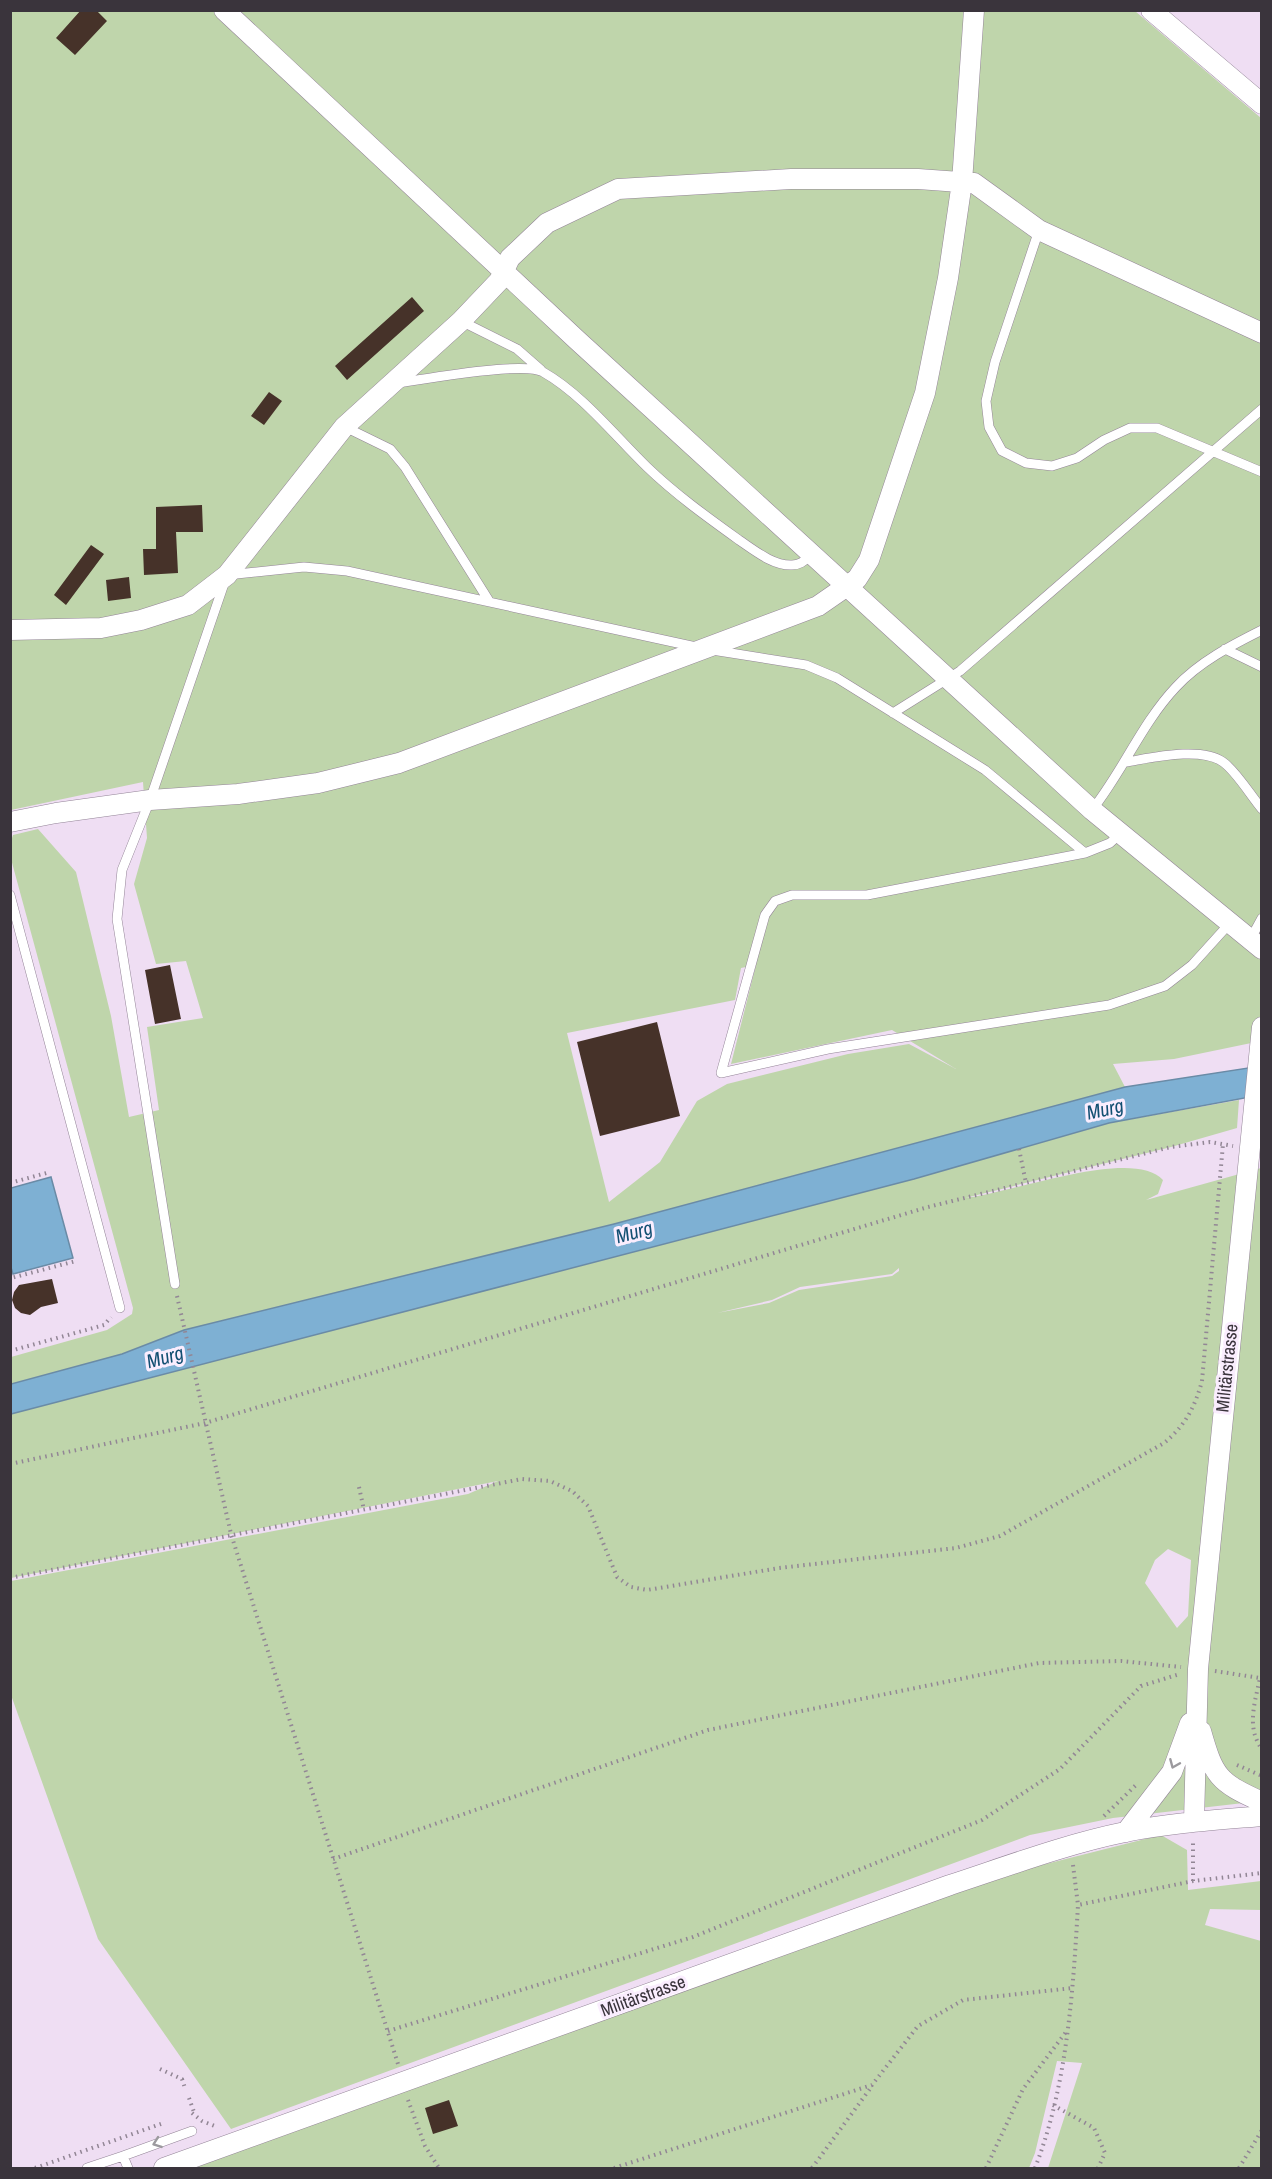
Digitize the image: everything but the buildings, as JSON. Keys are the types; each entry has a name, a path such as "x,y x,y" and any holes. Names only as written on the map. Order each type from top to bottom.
{"street":[{"path":"224,10 811,555 1092,810 1256,945"},
{"path":"10,822 150,800 238,794 318,783 399,763 818,606 848,587 857,579 869,560 925,393 948,278 962,182 974,10"},
{"path":"1151,10 1262,104"},
{"path":"10,630 101,628 141,620 188,605 226,575 344,427 461,321 499,281 510,258 547,223 618,189 790,179 974,183 1039,230 1262,333"},
{"name":"Militärstrasse","path":"1194,1821 1195,1710 1198,1669 1262,1027"},
{"name":"Militärstrasse","path":"1195,1710 1211,1766 1228,1786 1262,1802"},
{"name":"Militärstrasse","path":"1126,1832 1172,1772 1195,1710"},
{"name":"Militärstrasse","path":"164,2169 950,1885 1070,1846 1126,1832 1194,1821 1262,1816"}],"lane":[{"path":"1039,230 995,362 986,401 989,427 1002,451 1026,463 1052,466 1077,459 1104,440 1130,428 1157,428 1262,472"},
{"path":"461,321 517,349 581,402 646,466 695,509 742,542 769,559 790,565 802,563 811,555"},
{"path":"391,384 470,372 541,370"},
{"path":"892,712 949,679 1262,409"},
{"path":"344,427 390,449 405,467 489,601"},
{"path":"175,1284 117,919 122,870 150,800 226,575 304,567 336,570 706,649 806,665 837,678 985,770 1085,853"},
{"path":"1092,810 1126,762 1148,724 1177,686 1225,649 1262,630"},
{"path":"1225,649 1262,667"},
{"path":"1126,762 1182,754 1204,755 1222,761 1262,809"},
{"path":"1120,834 1110,843 1085,853 867,895 792,895 775,901 765,915 721,1073 828,1049 1109,1005 1165,986 1192,965 1230,923"},
{"path":"10,895 120,1308"},
{"path":"1256,945 1262,918"},
{"path":"87,2169 192,2131"},
{"path":"123,2156 128,2169"}],"path":[{"path":"10,1464 205,1424 928,1207 1171,1147 1210,1142 1248,1151"},
{"path":"10,1578 522,1479 550,1481 572,1491 588,1506 616,1577 631,1587 647,1590 778,1568 956,1548 1000,1536 1164,1443 1180,1430 1196,1404 1202,1382 1223,1144"},
{"path":"1019,1149 1026,1183"},
{"path":"10,1183 50,1172"},
{"path":"11,1277 76,1261"},
{"path":"175,1284 191,1365 231,1534 403,2082 425,2146 439,2169"},
{"path":"10,1351 104,1325 120,1308"},
{"path":"359,1487 364,1510"},
{"path":"333,1859 708,1730 1039,1663 1121,1661 1261,1676 1253,1712 1253,1737 1262,1749"},
{"path":"388,2031 693,1937 982,1820 1060,1769 1141,1686 1198,1669"},
{"path":"1192,1881 1194,1821"},
{"path":"1035,2169 1053,2105 1068,2029 1073,1988 1078,1905 1070,1846"},
{"path":"1078,1905 1192,1881 1262,1873"},
{"path":"812,2169 872,2085 918,2026 963,2000 1073,1988"},
{"path":"986,2169 1023,2089 1068,2029"},
{"path":"160,2069 182,2079 185,2088"},
{"path":"614,2169 872,2085"},
{"path":"189,2098 194,2112"},
{"path":"1053,2105 1094,2128 1105,2153 1098,2169"},
{"path":"35,2169 161,2124"},
{"path":"1239,2169 1262,2130"}],"green space":[{"path":"11,11 1135,11 1261,118 1261,1041 1174,1059 1113,1064 1125,1087 614,1224 184,1330 122,1354 11,1384 11,1357 107,1330 132,1314 133,1308 11,859 13,835 38,829 76,872 111,1016 129,1117 159,1110 147,1027 203,1018 186,961 156,964 134,884 147,838 143,782 11,810","holes":["756,965 731,1064 892,1030 956,1069 909,1044 848,1054 727,1084 697,1101 660,1162 609,1202 567,1033 735,1000 741,968"]},
{"path":"1239,1100 1237,1128 1171,1147 965,1198 1069,1175 1126,1168 1148,1171 1163,1180 1158,1194 1146,1200 1261,1168 1261,1801 1113,1818 1030,1835 231,2129 98,1939 11,1695 11,1581 468,1494 498,1481 11,1578 11,1414 914,1179 1109,1123","holes":["899,1268 899,1271 892,1276 799,1290 769,1303 717,1313 772,1300 800,1287 892,1274","1168,1549 1191,1560 1188,1616 1177,1628 1145,1583 1155,1560"]},
{"path":"1161,1835 1187,1850 1188,1890 1261,1881 1261,1910 1210,1909 1205,1925 1261,1941 1261,2168 1048,2168 1082,2063 1057,2061 1035,2153 1029,2168 188,2168 915,1906 1038,1866"}],"water":[{"name":"Murg","path":"1261,1066 1261,1095 1109,1123 914,1179 11,1414 11,1384 122,1354 184,1330 614,1224 1125,1087"},
{"path":"51,1177 73,1258 13,1274 10,1264 11,1188"}]}
